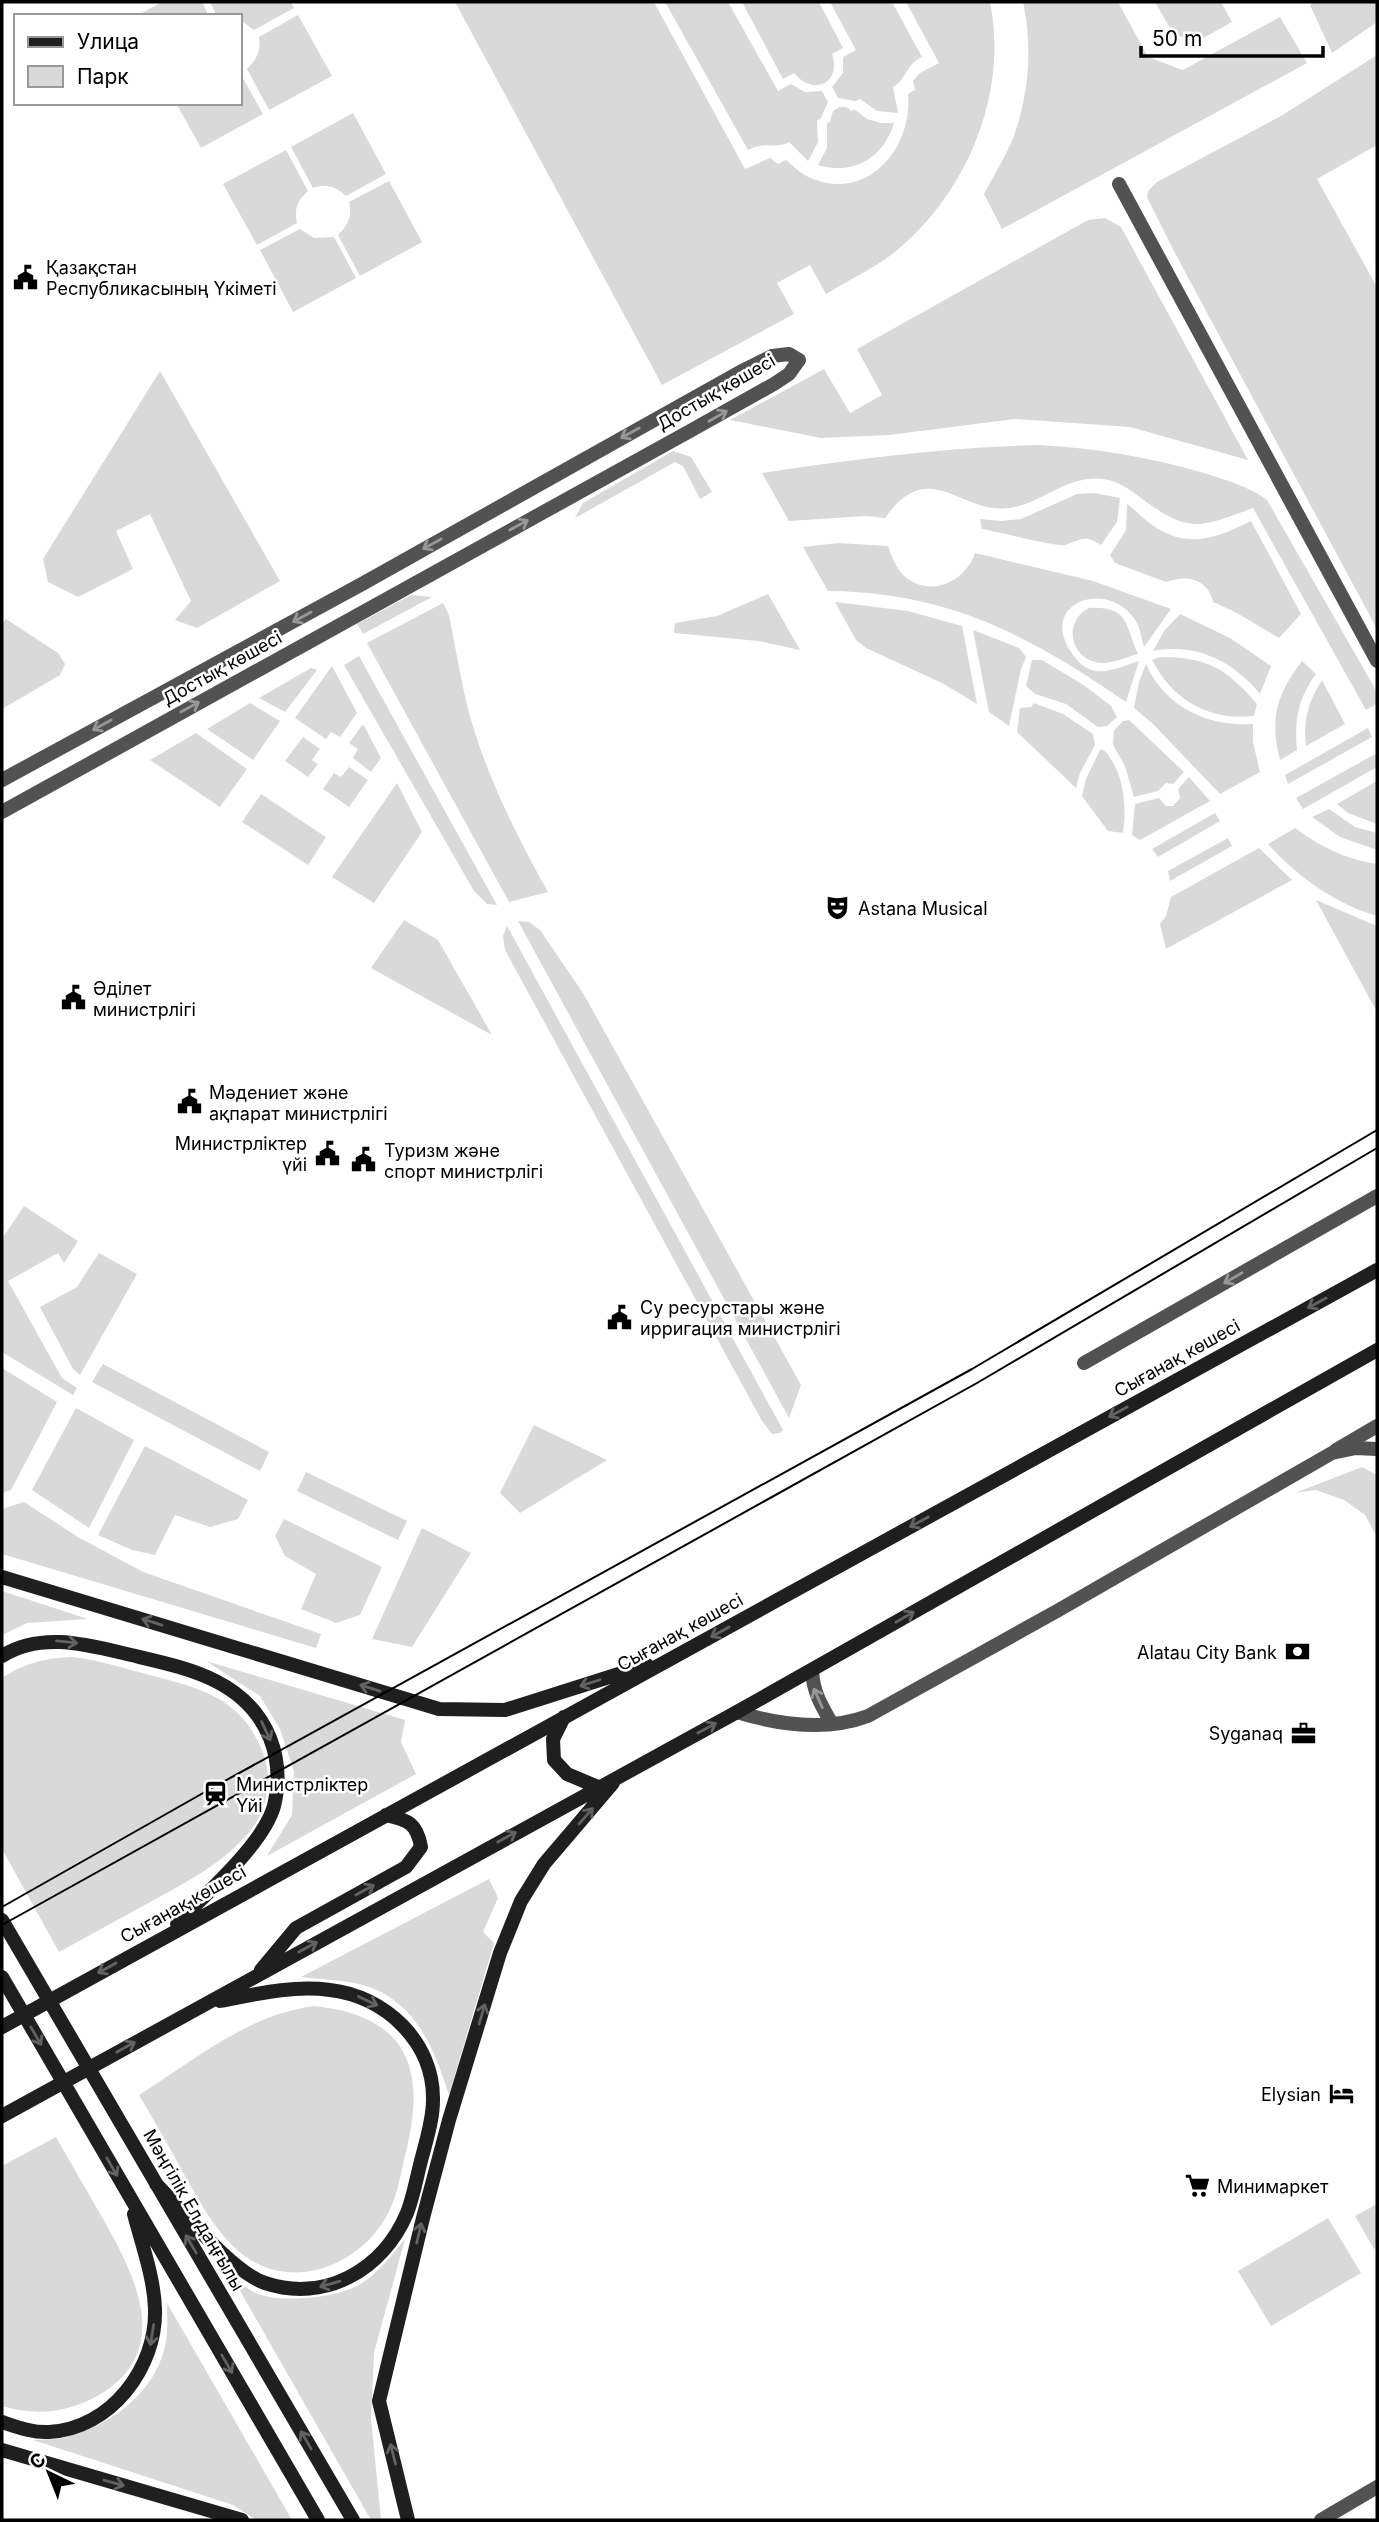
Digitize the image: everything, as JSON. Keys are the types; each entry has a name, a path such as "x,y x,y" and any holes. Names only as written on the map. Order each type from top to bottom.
{"main road":[{"name":"Сығанақ көшесі","path":"2,2027 1377,1270"},
{"path":"2,2116 737,1712 1377,1350"},
{"path":"2,1577 439,1709 505,1710 679,1654"},
{"path":"2,1656 30,1644 54,1641 93,1646 192,1670 215,1679 246,1702 258,1715 278,1764 278,1787 273,1810 249,1848 167,1935"},
{"path":"564,1717 553,1739 554,1760 567,1774 598,1787"},
{"path":"408,2520 379,2401 449,2120 500,1953 521,1901 544,1864 621,1774"},
{"path":"256,1976 296,1928 406,1867 421,1847 418,1832 407,1820 386,1815"},
{"name":"Мәңгілік Ел даңғылы","path":"2,1920 353,2520"},
{"path":"2,1977 318,2520"},
{"path":"156,2184 248,2275 284,2288 309,2289 332,2285 353,2276 375,2259 390,2242 407,2211 432,2118 433,2097 429,2072 408,2031 374,2003 329,1989 275,1990 205,2004"},
{"path":"2,2422 34,2431 50,2432 68,2428 89,2420 109,2407 128,2391 140,2372 150,2350 155,2309 153,2289 129,2196"},
{"path":"2,2450 242,2520"}],"street":[{"path":"1119,184 1377,661"},
{"name":"Достық көшесі","path":"2,780 362,584 772,355 789,354 799,360 789,374 714,418 2,812"},
{"path":"1084,1363 1377,1196"},
{"path":"737,1712 795,1726 849,1723 868,1716 1069,1604 1377,1426"},
{"path":"1332,1453 1356,1448 1377,1449"},
{"path":"812,1670 813,1686 832,1724"},
{"path":"1321,2520 1377,2487"}],"green space":[{"path":"162,2 202,2 208,14 140,14"},
{"path":"210,2 291,2 294,8 254,30 242,21 242,14 216,14"},
{"path":"455,2 654,2 745,169 770,158 778,164 786,160 809,177 833,184 852,182 869,176 883,165 895,150 903,133 908,114 908,94 915,90 913,81 920,73 939,63 906,2 990,2 994,35 988,102 965,165 927,221 903,245 876,265 826,294 810,265 777,283 794,314 662,385"},
{"path":"665,2 728,2 778,91 791,84 805,92 822,91 828,102 817,121 818,142 808,161 789,142 748,150"},
{"path":"742,2 819,2 843,48 832,54 833,73 829,79 817,85 809,84 794,73 783,79"},
{"path":"830,2 892,2 922,57 912,64 893,87 898,113 877,111 860,99 856,101 838,98 832,87 843,73 843,57 856,50"},
{"path":"1023,2 1118,2 1148,57 1183,70 1280,17 1307,63 1002,229 984,194 1012,141 1026,89 1028,37"},
{"path":"1155,2 1221,2 1232,22 1198,41 1174,35"},
{"path":"1315,2 1377,2 1377,22 1332,53 1310,5"},
{"path":"298,15 332,76 269,110 247,69 258,54 259,37"},
{"path":"1377,55 1377,145 1317,179 1377,287 1377,629 1147,197 1149,190 1157,182 1281,116"},
{"path":"242,77 263,114 201,148 177,105 242,105"},
{"path":"839,107 852,111 854,109 867,119 894,123 883,145 866,161 844,168 818,165 827,148 827,123 830,122 833,111"},
{"path":"353,113 386,174 346,196 331,187 313,188 291,147"},
{"path":"286,150 308,191 297,206 297,223 257,245 223,184"},
{"path":"389,181 422,242 360,276 338,235 348,220 349,202"},
{"path":"1105,218 1121,227 1248,460 1130,427 1015,419 889,435 821,438 730,420 824,369 850,413 882,395 857,349 1088,220"},
{"path":"300,229 314,238 334,237 356,278 293,312 260,250"},
{"path":"160,371 280,581 197,628 175,620 191,601 150,514 116,531 133,569 78,597 48,582 43,559"},
{"path":"1040,445 1082,448 1163,462 1229,481 1267,500 1377,692 1377,704 1366,710 1253,508 1206,523 1183,522 1157,510 1118,484 1103,479 1091,479 1080,480 1019,506 999,508 981,505 933,489 918,490 902,499 885,518 866,516 789,521 762,473 901,454"},
{"path":"673,451 691,457 712,492 700,499 683,466 675,462 575,518 583,503"},
{"path":"1094,493 1120,498 1117,522 1101,545 1086,539 1060,545 982,529 980,519 1021,519 1077,494"},
{"path":"1127,504 1165,533 1190,539 1214,536 1251,521 1301,614 1279,638 1213,602 1206,588 1196,580 1166,582 1115,563 1110,555 1126,530"},
{"path":"838,543 888,546 895,564 904,576 928,586 938,586 957,578 971,563 975,553 1093,581 1171,609 1144,647 1139,627 1133,617 1121,606 1107,600 1079,602 1069,610 1063,621 1063,635 1071,652 1086,667 1102,671 1139,661 1126,702 1056,657 986,622 912,599 872,593 828,591 803,547"},
{"path":"768,594 800,650 758,641 674,633 675,623 717,616"},
{"path":"411,595 432,597 363,634 357,624"},
{"path":"835,602 908,611 962,626 977,704 942,683 866,648 856,640"},
{"path":"443,603 449,615 467,705 482,754 512,824 548,892 509,902 367,643"},
{"path":"1089,608 1112,610 1119,614 1124,619 1138,654 1100,663 1086,658 1075,645 1073,629 1081,614"},
{"path":"1180,614 1230,638 1271,666 1260,694 1238,672 1212,657 1184,650 1153,651 1164,631"},
{"path":"6,619 58,653 65,664 60,675 2,709 2,624"},
{"path":"973,630 1019,648 1026,657 1009,726 989,712"},
{"path":"359,656 497,905 487,904 474,891 344,665"},
{"path":"1160,657 1191,659 1215,667 1236,682 1257,704 1254,716 1222,715 1207,711 1181,697 1152,660"},
{"path":"1032,660 1042,660 1085,686 1111,706 1117,717 1107,726 1098,727 1066,704 1035,694 1026,686"},
{"path":"1302,661 1316,674 1301,701 1296,729 1297,750 1280,760 1275,731 1278,707 1286,684"},
{"path":"1146,664 1164,692 1190,711 1220,722 1253,724 1253,742 1260,772 1220,794 1153,724 1134,708"},
{"path":"332,666 357,713 340,737 331,732 326,739 295,718"},
{"path":"311,668 317,670 285,712 259,698"},
{"path":"1322,680 1345,724 1306,746 1308,712"},
{"path":"250,703 280,721 253,760 207,729"},
{"path":"1034,703 1063,714 1093,734 1095,745 1080,773 1076,788 1017,732 1020,708 1031,707"},
{"path":"1129,720 1184,772 1173,784 1166,783 1158,791 1134,797 1125,766 1113,745 1114,730 1123,721"},
{"path":"363,724 381,758 371,772 353,758 358,749 349,743"},
{"path":"1368,728 1372,737 1288,784 1285,775"},
{"path":"196,733 247,769 220,807 150,760"},
{"path":"303,737 320,749 312,760 318,764 308,777 285,761"},
{"path":"1100,750 1104,750 1111,759 1120,779 1125,811 1123,833 1108,831 1082,796 1086,779"},
{"path":"1377,753 1377,767 1303,809 1296,798"},
{"path":"349,767 368,780 349,807 323,789 334,773 341,777"},
{"path":"1189,777 1210,801 1140,840 1132,835 1135,804 1159,798 1166,806 1173,806 1180,798 1178,789"},
{"path":"1377,781 1377,824 1348,813 1337,804"},
{"path":"397,783 422,832 374,903 332,877"},
{"path":"261,794 326,837 308,865 242,822"},
{"path":"1329,809 1355,827 1377,833 1377,850 1340,837 1312,817"},
{"path":"1215,813 1220,821 1158,857 1152,849"},
{"path":"1295,828 1334,851 1377,864 1377,916 1346,904 1318,888 1268,844"},
{"path":"1228,838 1232,846 1170,881 1168,871"},
{"path":"1259,848 1292,880 1166,949 1160,924 1166,916 1171,897"},
{"path":"1316,900 1377,926 1377,1012"},
{"path":"404,920 438,940 492,1035 371,968"},
{"path":"518,921 529,922 540,930 583,993 801,1385 789,1418"},
{"path":"507,926 783,1430 780,1433 772,1434 762,1421 505,950 503,936"},
{"path":"24,1206 78,1241 64,1263 58,1253 8,1281 62,1378 77,1388 73,1395 2,1352 2,1239"},
{"path":"99,1253 137,1274 80,1375 73,1369 40,1307 77,1287"},
{"path":"103,1364 269,1452 260,1471 92,1382"},
{"path":"2,1368 57,1402 11,1490 2,1493"},
{"path":"76,1408 134,1440 89,1528 32,1490"},
{"path":"534,1425 607,1460 520,1513 500,1493"},
{"path":"145,1446 248,1500 238,1519 210,1527 175,1515 155,1555 132,1550 98,1535"},
{"path":"1362,1467 1377,1475 1377,1537 1365,1515 1344,1500 1316,1490 1295,1493"},
{"path":"306,1472 407,1521 398,1540 297,1491"},
{"path":"24,1502 78,1537 143,1572 321,1634 316,1648 2,1554 2,1509"},
{"path":"284,1519 382,1567 360,1615 336,1623 301,1609 316,1574 285,1556 275,1536"},
{"path":"422,1528 471,1553 412,1647 372,1639"},
{"path":"2,1591 88,1619 27,1623 2,1635"},
{"path":"72,1657 111,1664 181,1683 223,1702 246,1722 258,1741 267,1766 268,1785 265,1802 255,1825 223,1857 189,1881 59,1952 2,1849 2,1678 36,1662"},
{"path":"206,1661 405,1720 401,1742 416,1774 267,1856 292,1815 294,1771 280,1729 260,1696"},
{"path":"489,1879 498,1898 483,1932 494,1943 449,2095 425,2036 407,2011 395,2001 362,1985 301,1977"},
{"path":"314,2006 346,2012 372,2022 391,2035 404,2053 411,2074 414,2098 411,2126 393,2203 373,2236 337,2263 316,2270 274,2270 253,2261 227,2240 202,2205 139,2095 244,2029 290,2011"},
{"path":"56,2137 123,2256 140,2305 142,2329 138,2352 126,2373 104,2392 80,2404 42,2412 2,2406 2,2166"},
{"path":"1377,2204 1377,2247 1374,2249 1355,2216"},
{"path":"1328,2218 1361,2273 1271,2326 1238,2271"},
{"path":"405,2239 374,2353 371,2418 381,2520 371,2520 231,2275 251,2290 268,2297 294,2299 323,2296 366,2281"},
{"path":"167,2303 292,2520 256,2520 233,2505 33,2440 61,2438 86,2430 102,2423 132,2402 154,2375 161,2359 167,2336"}],"tram line":[{"path":"2,1907 212,1788 972,1369 1377,1130"},
{"path":"2,1925 977,1383 1377,1148"}],"place":[{"name":"Қазақстан Республикасының Үкіметі","path":"26,277"},
{"name":"Astana Musical","path":"838,908"},
{"name":"Әділет министрлігі","path":"73,998"},
{"name":"Мәдениет және ақпарат министрлігі","path":"189,1102"},
{"name":"Министрліктер үйі","path":"327,1153"},
{"name":"Туризм және спорт министрлігі","path":"364,1160"},
{"name":"Су ресурстары және ирригация министрлігі","path":"620,1317"},
{"name":"Alatau City Bank","path":"1297,1652"},
{"name":"Syganaq","path":"1303,1733"},
{"name":"Министрліктер Үйі","path":"216,1794"},
{"name":"Elysian","path":"1341,2094"},
{"name":"Минимаркет","path":"1197,2186"}]}
